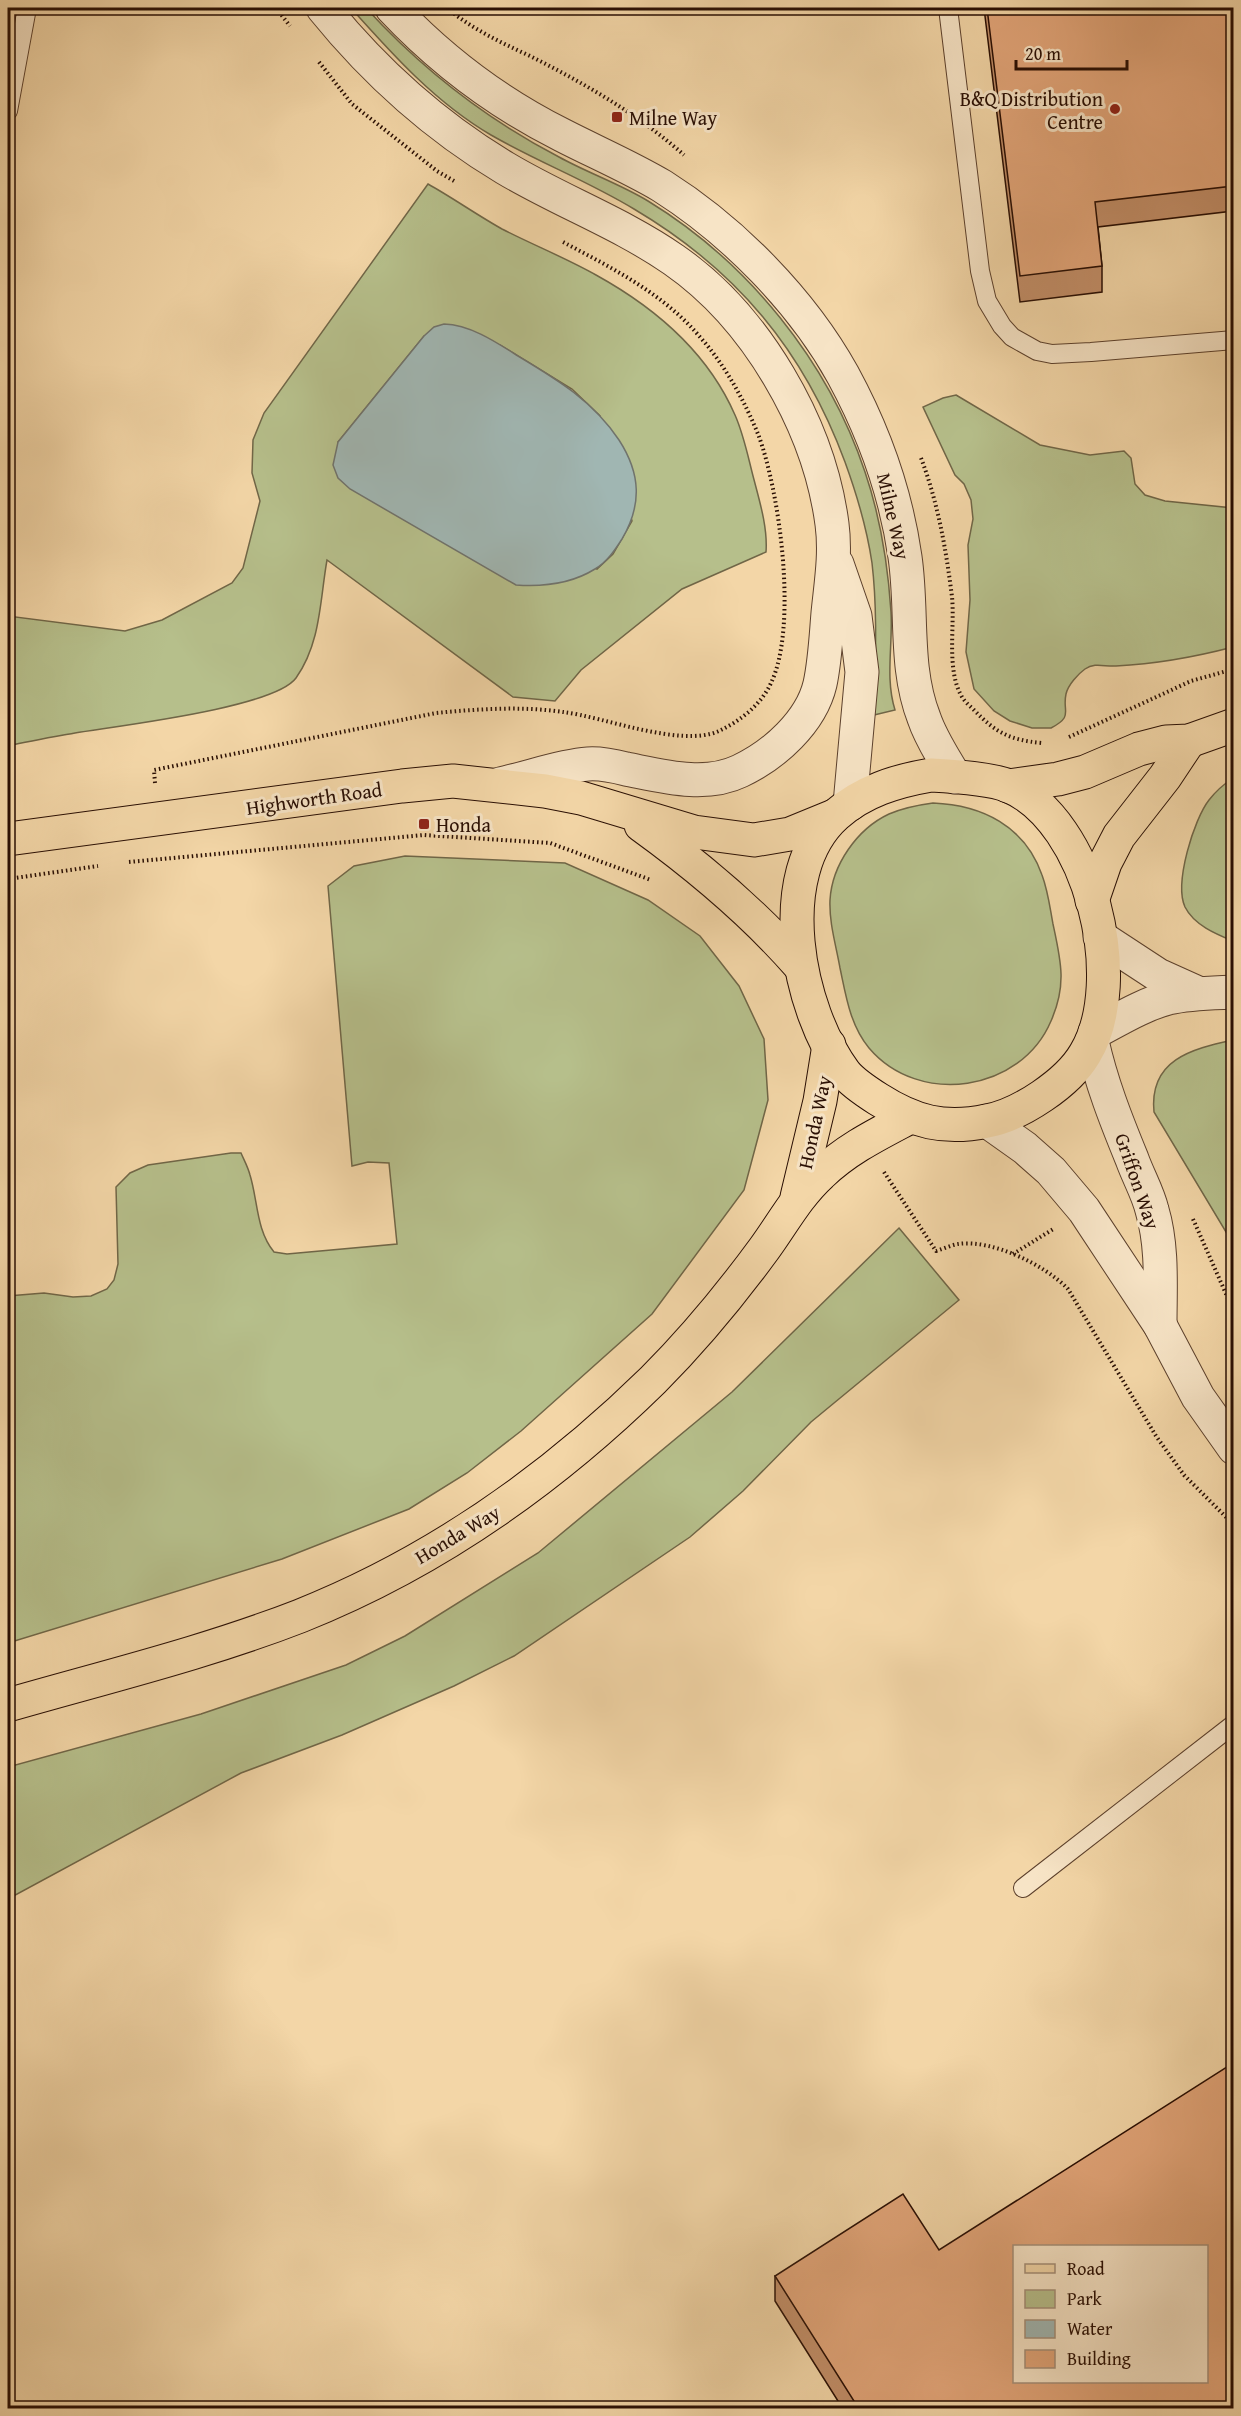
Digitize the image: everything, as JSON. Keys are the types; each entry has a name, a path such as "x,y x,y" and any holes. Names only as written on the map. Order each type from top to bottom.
{"main road":[{"path":"1008,786 1085,772 1138,749 1166,742 1189,741 1233,725"},
{"path":"1092,901 1105,862 1119,836 1165,777 1189,741"},
{"name":"Highworth Road","path":"8,838 453,781 554,792 694,832 754,840 790,834 842,810 876,790 902,780 931,775 1008,786"},
{"path":"842,810 811,846 801,872 797,908 800,966 815,1016 846,1074 869,1093 910,1118 939,1124 987,1121 1013,1113 1040,1098 1078,1063 1094,1037 1103,1000 1105,973 1092,901 1082,868 1071,844 1034,802 1008,786"},
{"name":"Highworth Road","path":"619,809 673,848 740,904 767,928 800,966"},
{"name":"Honda Way","path":"797,1198 820,1101 829,1045"},
{"name":"Honda Way","path":"8,1705 196,1651 300,1616 390,1574 481,1521 524,1492 572,1454 664,1370 764,1248 797,1198 840,1158 864,1141 910,1118"}],"street":[{"path":"323,8 369,61 415,103 458,137 505,168 634,234 675,261 728,307 771,364 789,395 808,436 828,498 834,556 819,686 809,709 789,736 763,758 737,773 716,778 694,780 671,778 605,765 588,764 499,785"},
{"name":"Milne Way","path":"392,8 431,46 485,89 543,125 660,186 697,210 743,248 820,339 847,385 885,470 905,558 910,606 911,666 916,693 926,723 955,777"},
{"path":"834,556 855,616 862,672 842,810"},
{"path":"1100,937 1158,975 1198,993"},
{"path":"1094,1037 1151,1004 1166,999 1198,993 1233,993"},
{"name":"Griffon Way","path":"1094,1037 1110,1104 1152,1209 1159,1255 1160,1325"},
{"name":"Griffon Way","path":"987,1121 1025,1148 1051,1171 1084,1210 1160,1325 1198,1397 1233,1448"}],"lane":[{"path":"8,111 27,8"},
{"path":"948,8 980,271 987,301 993,315 1002,326 1019,342 1037,351 1052,354 1167,347 1233,340"},
{"path":"1023,1888 1233,1724"}],"path":[{"path":"276,8 296,32"},
{"path":"313,55 352,104 437,171 457,183"},
{"path":"165,858 154,770 353,728 436,713 471,710 532,709 587,716 672,735 701,736 717,732 739,720 760,701 771,685 779,666 784,644 781,538 773,491 758,435 728,373 700,336 670,308 629,278 556,238"},
{"path":"1059,742 1191,681 1233,669"},
{"path":"962,698 987,724 1002,735 1019,740 1045,743"},
{"path":"124,862 436,836 550,843 649,879 659,885"},
{"path":"8,879 100,866"},
{"path":"864,1141 936,1251 957,1244 991,1247 1012,1254 1056,1276 1068,1289 1155,1436 1184,1475 1233,1526"},
{"path":"1191,1214 1233,1312"}],"green space":[{"path":"351,8 366,8 432,71 480,109 506,126 570,163 648,201 685,226 719,253 751,284 780,318 830,391 849,431 870,489 879,523 888,576 891,612 890,686 895,710 874,715 876,620 872,563 864,525 845,462 809,384 763,317 705,259 671,233 617,199 491,135 452,108 416,77"},
{"path":"428,184 502,229 573,263 618,288 658,317 694,352 724,392 735,415 747,450 762,511 766,532 766,552 682,589 581,670 555,701 513,697 327,560 315,636 296,678 282,689 227,707 8,746 8,616 125,631 162,620 232,583 243,568 260,501 252,473 253,440 264,413","holes":["424,336 500,345 572,389 600,416 632,521 613,554 597,569 338,442"]},
{"path":"956,395 1040,445 1090,455 1124,451 1131,458 1135,484 1145,495 1165,501 1233,508 1233,647 1160,662 1089,667 1079,674 1069,687 1065,700 1065,717 1051,728 1032,728 1010,721 994,711 974,689 966,652 970,600 968,545 973,519 971,500 964,484 955,475 923,407"},
{"path":"1233,778 1233,941 1206,928 1194,919 1185,907 1182,883 1187,852 1197,821 1214,794"},
{"path":"933,803 968,808 985,814 1000,821 1025,843 1044,881 1060,961 1061,984 1056,1008 1037,1045 1017,1063 993,1076 967,1083 941,1084 914,1079 890,1067 869,1048 857,1030 850,1010 833,934 830,900 832,887 841,861 848,850 867,829 889,814"},
{"path":"405,856 565,863 648,900 700,936 739,986 764,1039 768,1100 744,1190 652,1314 521,1431 467,1473 409,1509 282,1559 8,1643 8,1296 44,1293 73,1297 91,1296 107,1289 114,1280 118,1264 116,1187 130,1173 148,1165 231,1153 241,1153 246,1164 261,1225 274,1252 287,1254 397,1244 389,1163 368,1162 352,1166 328,886 354,866"},
{"path":"1234,1040 1233,1240 1229,1237 1154,1112 1154,1094 1158,1080 1176,1060 1202,1048"},
{"path":"899,1228 959,1300 811,1422 743,1491 690,1537 514,1656 454,1686 342,1735 241,1773 8,1899 8,1767 201,1714 346,1665 405,1636 538,1553 732,1392"}],"water":[{"path":"444,324 464,327 483,335 547,374 574,392 598,414 619,440 632,465 636,502 629,526 622,539 607,559 595,569 567,581 516,585 350,489 338,478 333,465 338,442 424,336 434,327"}],"building":[{"name":"B&Q Distribution Centre","path":"987,8 1233,8 1233,186 1095,202 1102,266 1020,276"},
{"path":"1233,2063 1233,2409 859,2409 775,2276 903,2194 939,2250"}],"place":[{"name":"B&Q Distribution Centre","path":"1115,109"},
{"name":"Milne Way","path":"617,117"},
{"name":"Honda","path":"424,824"}]}
